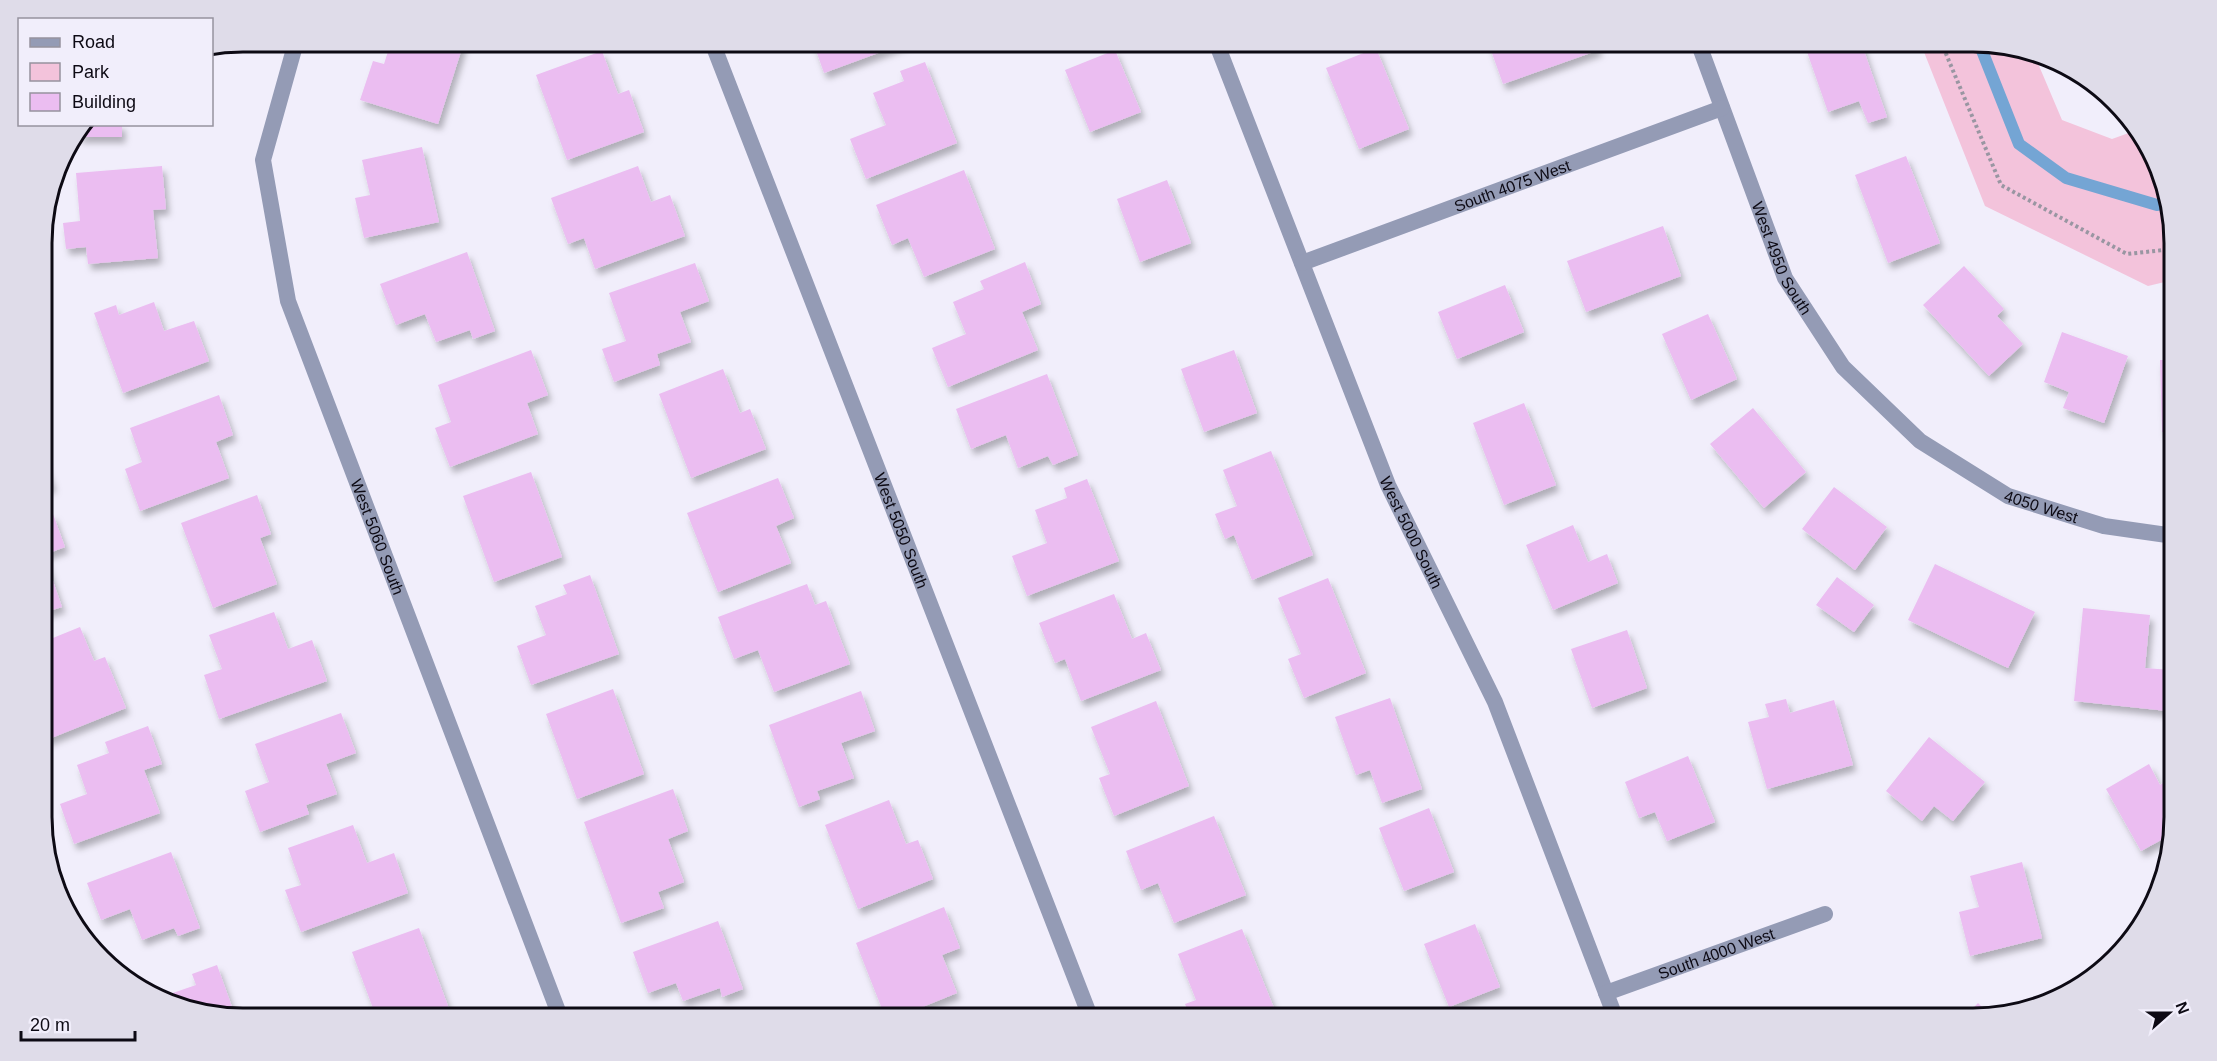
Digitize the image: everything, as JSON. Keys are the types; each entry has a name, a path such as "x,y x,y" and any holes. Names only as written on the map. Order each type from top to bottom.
{"street":[{"name":"West 5060 South","path":"293,53 263,160 288,301 557,1008"},
{"name":"West 5050 South","path":"716,53 1087,1008"},
{"name":"West 5000 South","path":"1220,53 1388,485 1495,702 1612,1008"},
{"name":"West 4950 South","path":"1702,53 1785,278 1843,367 1920,441"},
{"name":"South 4075 West","path":"1302,263 1722,108"},
{"name":"4050 West","path":"1920,441 2008,496 2104,526 2164,535"},
{"name":"South 4000 West","path":"1606,993 1825,914"}],"path":[{"path":"1946,53 2001,185 2127,254 2164,250"}],"green space":[{"path":"1924,53 1986,53 2011,56 2038,64 2062,120 2112,139 2129,133 2150,171 2158,194 2163,219 2164,282 2148,286 1985,206"}],"building":[{"path":"388,53 461,53 438,124 360,100 373,61 384,64"},
{"path":"596,53 603,53 618,94 629,90 644,132 567,160 536,75"},
{"path":"817,53 878,53 824,73"},
{"path":"1108,53 1116,53 1141,112 1090,132 1065,70"},
{"path":"1364,53 1378,53 1409,129 1359,149 1326,68"},
{"path":"1492,53 1591,53 1503,84"},
{"path":"1807,53 1865,53 1887,117 1868,123 1859,101 1828,112"},
{"path":"925,62 957,143 866,179 850,139 886,125 873,93 904,81 900,71"},
{"path":"93,126 122,126 122,137 85,137"},
{"path":"422,147 439,222 364,238 355,198 370,195 362,160"},
{"path":"1906,156 1940,243 1888,263 1855,175"},
{"path":"162,166 166,209 153,210 158,258 88,264 86,247 66,249 63,223 80,221 76,173"},
{"path":"638,166 651,202 670,195 685,236 595,269 584,238 568,244 551,198"},
{"path":"964,170 995,249 924,277 908,238 892,245 876,205"},
{"path":"1167,180 1191,243 1140,262 1117,199"},
{"path":"1663,226 1681,276 1586,312 1567,261"},
{"path":"467,252 495,331 473,339 470,330 436,342 425,314 396,325 380,284"},
{"path":"1025,262 1041,304 1022,312 1038,350 948,387 932,348 966,334 953,302 984,289 980,281"},
{"path":"695,263 709,301 680,312 691,342 657,354 660,365 614,382 602,349 626,341 609,293"},
{"path":"1964,266 2004,309 1997,316 2023,344 1989,376 1923,305"},
{"path":"1505,285 1524,332 1457,359 1438,312"},
{"path":"154,302 164,331 194,321 209,361 123,393 94,313 116,305 119,315"},
{"path":"1708,314 1737,379 1691,400 1662,334"},
{"path":"2062,332 2128,356 2104,423 2063,408 2069,392 2044,382"},
{"path":"531,350 548,395 527,403 538,434 450,467 435,428 451,422 438,385"},
{"path":"1234,350 1257,413 1204,432 1181,369"},
{"path":"2160,360 2164,360 2164,432 2162,432"},
{"path":"723,369 740,413 750,409 766,449 691,478 659,394"},
{"path":"1047,374 1078,455 1053,465 1048,456 1018,468 1006,435 971,449 956,409"},
{"path":"219,395 233,435 216,442 229,478 140,511 125,469 142,462 130,428"},
{"path":"1524,403 1556,485 1504,505 1473,423"},
{"path":"1753,408 1806,472 1764,508 1710,444"},
{"path":"1271,451 1313,555 1252,580 1234,535 1225,539 1215,514 1237,506 1223,470"},
{"path":"531,472 562,557 494,582 463,496"},
{"path":"778,478 794,518 776,526 791,563 718,592 687,513"},
{"path":"1087,479 1119,561 1027,596 1012,556 1047,543 1035,510 1067,498 1064,488"},
{"path":"1834,487 1887,527 1855,570 1802,529"},
{"path":"257,495 271,534 260,538 277,584 213,608 181,523"},
{"path":"53,514 65,547 53,552"},
{"path":"1573,525 1588,562 1607,554 1618,583 1553,610 1526,545"},
{"path":"1935,564 2035,612 2008,668 1908,620"},
{"path":"590,575 619,654 531,685 517,646 546,635 535,606 567,594 563,585"},
{"path":"1837,577 1874,605 1854,632 1816,605"},
{"path":"1328,578 1366,673 1304,698 1288,659 1301,654 1278,598"},
{"path":"53,581 62,607 53,610"},
{"path":"807,584 815,605 826,601 850,664 774,692 758,650 734,659 718,617"},
{"path":"1114,594 1132,639 1146,633 1161,670 1081,701 1065,659 1055,663 1039,623"},
{"path":"2083,608 2150,615 2145,668 2164,669 2164,711 2074,701"},
{"path":"274,612 288,649 312,640 327,681 219,719 204,675 222,669 209,635"},
{"path":"80,627 94,661 105,657 126,708 53,737 53,638"},
{"path":"1627,630 1647,688 1592,708 1571,649"},
{"path":"613,689 644,774 577,799 546,714"},
{"path":"861,691 875,731 841,743 854,778 817,791 820,799 799,807 769,725"},
{"path":"1390,698 1422,789 1382,803 1370,770 1356,775 1335,717"},
{"path":"1786,699 1790,713 1834,700 1853,765 1767,789 1748,722 1769,717 1765,704"},
{"path":"1156,701 1189,786 1114,816 1099,778 1110,774 1091,727"},
{"path":"341,713 356,753 326,764 337,794 306,805 309,814 260,832 245,791 269,782 255,744"},
{"path":"148,726 162,764 144,770 160,813 74,844 60,804 87,794 77,765 109,753 105,742"},
{"path":"1929,737 1985,782 1953,821 1934,806 1922,821 1886,791"},
{"path":"1688,756 1715,822 1667,841 1655,812 1639,818 1625,782"},
{"path":"2149,764 2160,785 2164,783 2163,839 2141,851 2106,789"},
{"path":"673,789 688,831 668,839 684,882 658,892 664,908 621,923 584,822"},
{"path":"889,800 906,844 918,840 933,879 858,909 825,825"},
{"path":"1429,808 1454,872 1404,891 1379,828"},
{"path":"1214,816 1246,895 1174,923 1158,883 1141,890 1126,851"},
{"path":"353,825 367,863 394,853 408,893 301,932 285,890 301,885 288,848"},
{"path":"171,852 200,928 178,936 174,928 142,940 130,909 101,920 87,883"},
{"path":"2022,862 2042,938 1970,956 1959,912 1979,907 1970,876"},
{"path":"944,907 960,948 942,955 957,993 920,1008 882,1008 856,943"},
{"path":"718,921 743,989 722,997 720,988 683,1001 676,983 648,993 633,952"},
{"path":"1475,924 1500,987 1449,1007 1424,944"},
{"path":"419,928 449,1008 373,1008 352,952"},
{"path":"1242,929 1274,1008 1187,1008 1185,1004 1196,1000 1178,954"},
{"path":"217,965 232,1008 206,1005 171,994 196,985 192,974"},
{"path":"1978,1003 1983,1008 1973,1008"}],"waterway":[{"path":"1983,53 2019,144 2066,178 2160,204"}]}
